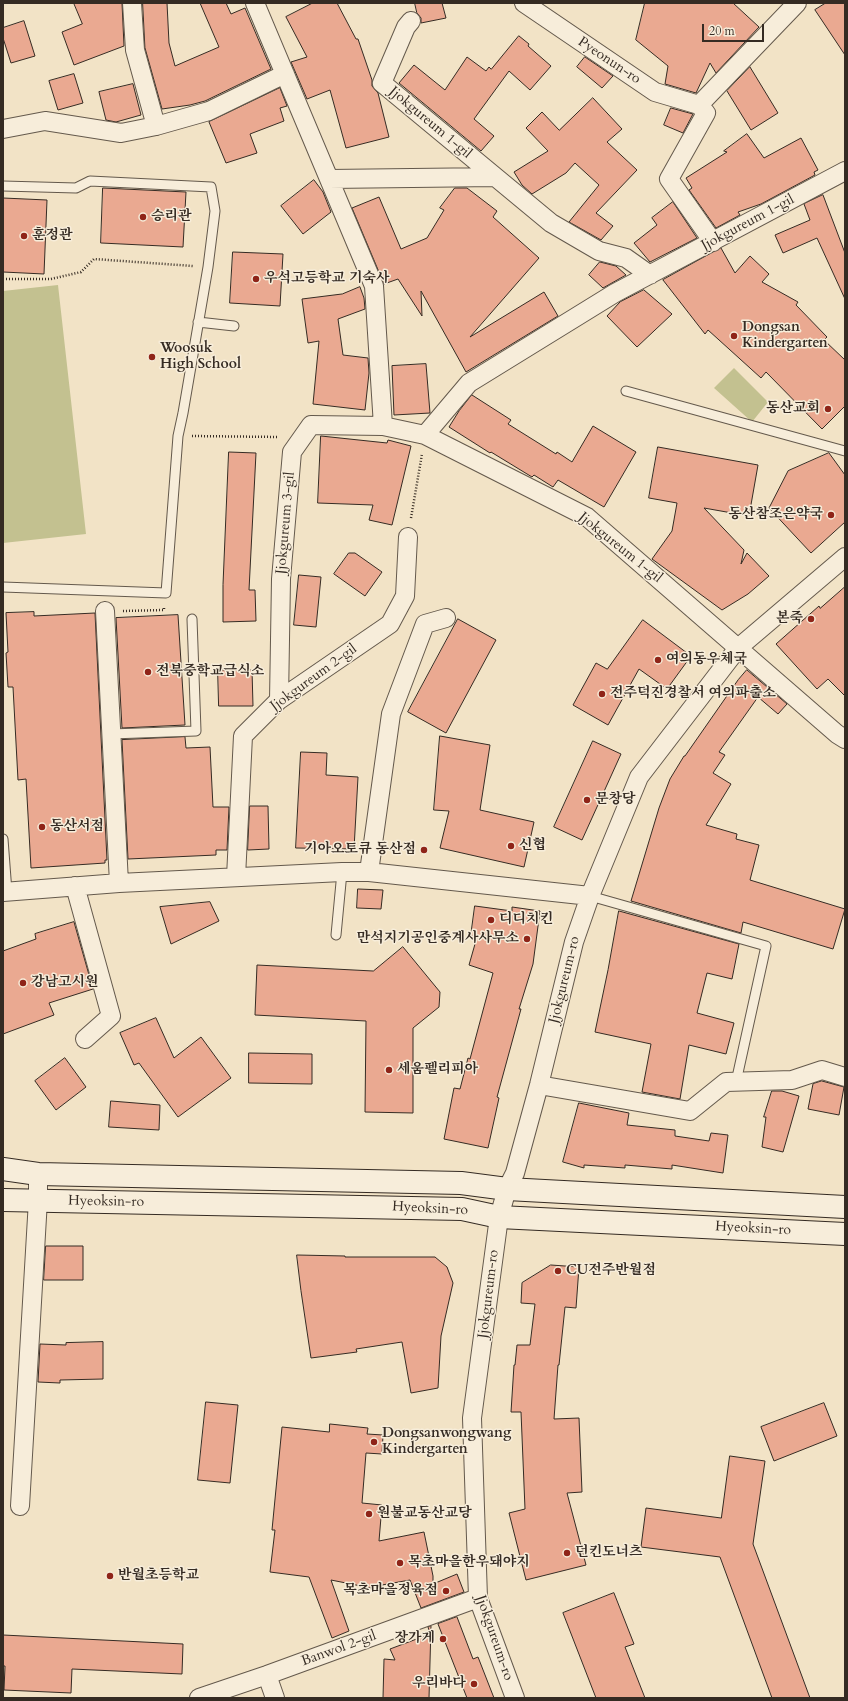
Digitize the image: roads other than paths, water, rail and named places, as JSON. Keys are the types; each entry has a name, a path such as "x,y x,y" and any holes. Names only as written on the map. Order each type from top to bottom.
{"street":[{"path":"132,3 135,50 156,126"},
{"path":"255,3 374,286 383,426"},
{"name":"Pyeonun-ro","path":"524,3 655,92 699,105"},
{"path":"713,242 669,179 706,113 699,105 797,3"},
{"name":"Jjokgureum 1-gil","path":"411,21 406,27 382,83 550,223 599,251 626,258 650,275"},
{"path":"3,129 45,121 121,133 156,126 209,111 285,74"},
{"name":"Jjokgureum 1-gil","path":"425,435 469,383 615,293 845,171"},
{"name":"Jjokgureum 1-gil","path":"329,179 495,177"},
{"name":"Jjokgureum 3-gil","path":"279,700 281,579 292,452 310,425 383,426"},
{"name":"Jjokgureum 1-gil","path":"383,426 425,435 587,517 837,734 845,739"},
{"name":"Jjokgureum 2-gil","path":"236,877 243,736 279,700 390,624 405,596 408,537"},
{"name":"Jjokgureum-ro","path":"515,1698 478,1598 472,1418 499,1217 507,1189 515,1173 539,1085 574,942 590,896 639,777 738,648 845,558"},
{"path":"105,611 119,883"},
{"path":"369,872 391,714 425,624 446,618"},
{"path":"5,892 119,883 369,872 590,896"},
{"path":"75,886 111,1016 85,1039"},
{"path":"539,1085 690,1112 726,1082 792,1080 822,1070 845,1077"},
{"name":"Hyeoksin-ro","path":"3,1169 38,1174 462,1183 507,1189 845,1207"},
{"path":"20,1506 38,1200 38,1174"},
{"name":"Hyeoksin-ro","path":"3,1200 462,1209 499,1217 845,1234"},
{"name":"Banwol 2-gil","path":"199,1698 267,1675 478,1598"},
{"path":"267,1675 275,1698"}],"lane":[{"path":"3,186 76,188 90,181 211,187 215,211 208,267 184,413 178,436 166,593 3,587"},
{"path":"198,322 234,326"},
{"path":"626,391 845,451"},
{"path":"111,734 196,731 192,619"},
{"path":"3,839 5,892"},
{"path":"336,935 342,872"},
{"path":"590,896 766,946 736,1082"}],"place":[{"name":"승리관","path":"143,217"},
{"name":"훈정관","path":"24,236"},
{"name":"우석고등학교 기숙사","path":"256,279"},
{"name":"Dongsan Kindergarten","path":"734,336"},
{"name":"Woosuk High School","path":"152,357"},
{"name":"동산교회","path":"828,409"},
{"name":"동산참조은약국","path":"831,515"},
{"name":"본죽","path":"811,619"},
{"name":"여의동우체국","path":"658,660"},
{"name":"전북중학교급식소","path":"148,672"},
{"name":"전주덕진경찰서 여의파출소","path":"602,694"},
{"name":"문창당","path":"587,800"},
{"name":"동산서점","path":"42,827"},
{"name":"신협","path":"511,846"},
{"name":"기아오토큐 동산점","path":"424,850"},
{"name":"디디치킨","path":"491,920"},
{"name":"만석지기공인중계사사무소","path":"527,939"},
{"name":"강남고시원","path":"23,983"},
{"name":"세움펠리피아","path":"389,1070"},
{"name":"CU전주반월점","path":"558,1271"},
{"name":"Dongsanwongwang Kindergarten","path":"374,1442"},
{"name":"원불교동산교당","path":"369,1514"},
{"name":"던킨도너츠","path":"567,1553"},
{"name":"목초마을한우돼야지","path":"400,1563"},
{"name":"반월초등학교","path":"110,1576"},
{"name":"목초마을정육점","path":"446,1591"},
{"name":"장가게","path":"443,1639"},
{"name":"우리바다","path":"474,1684"}]}
